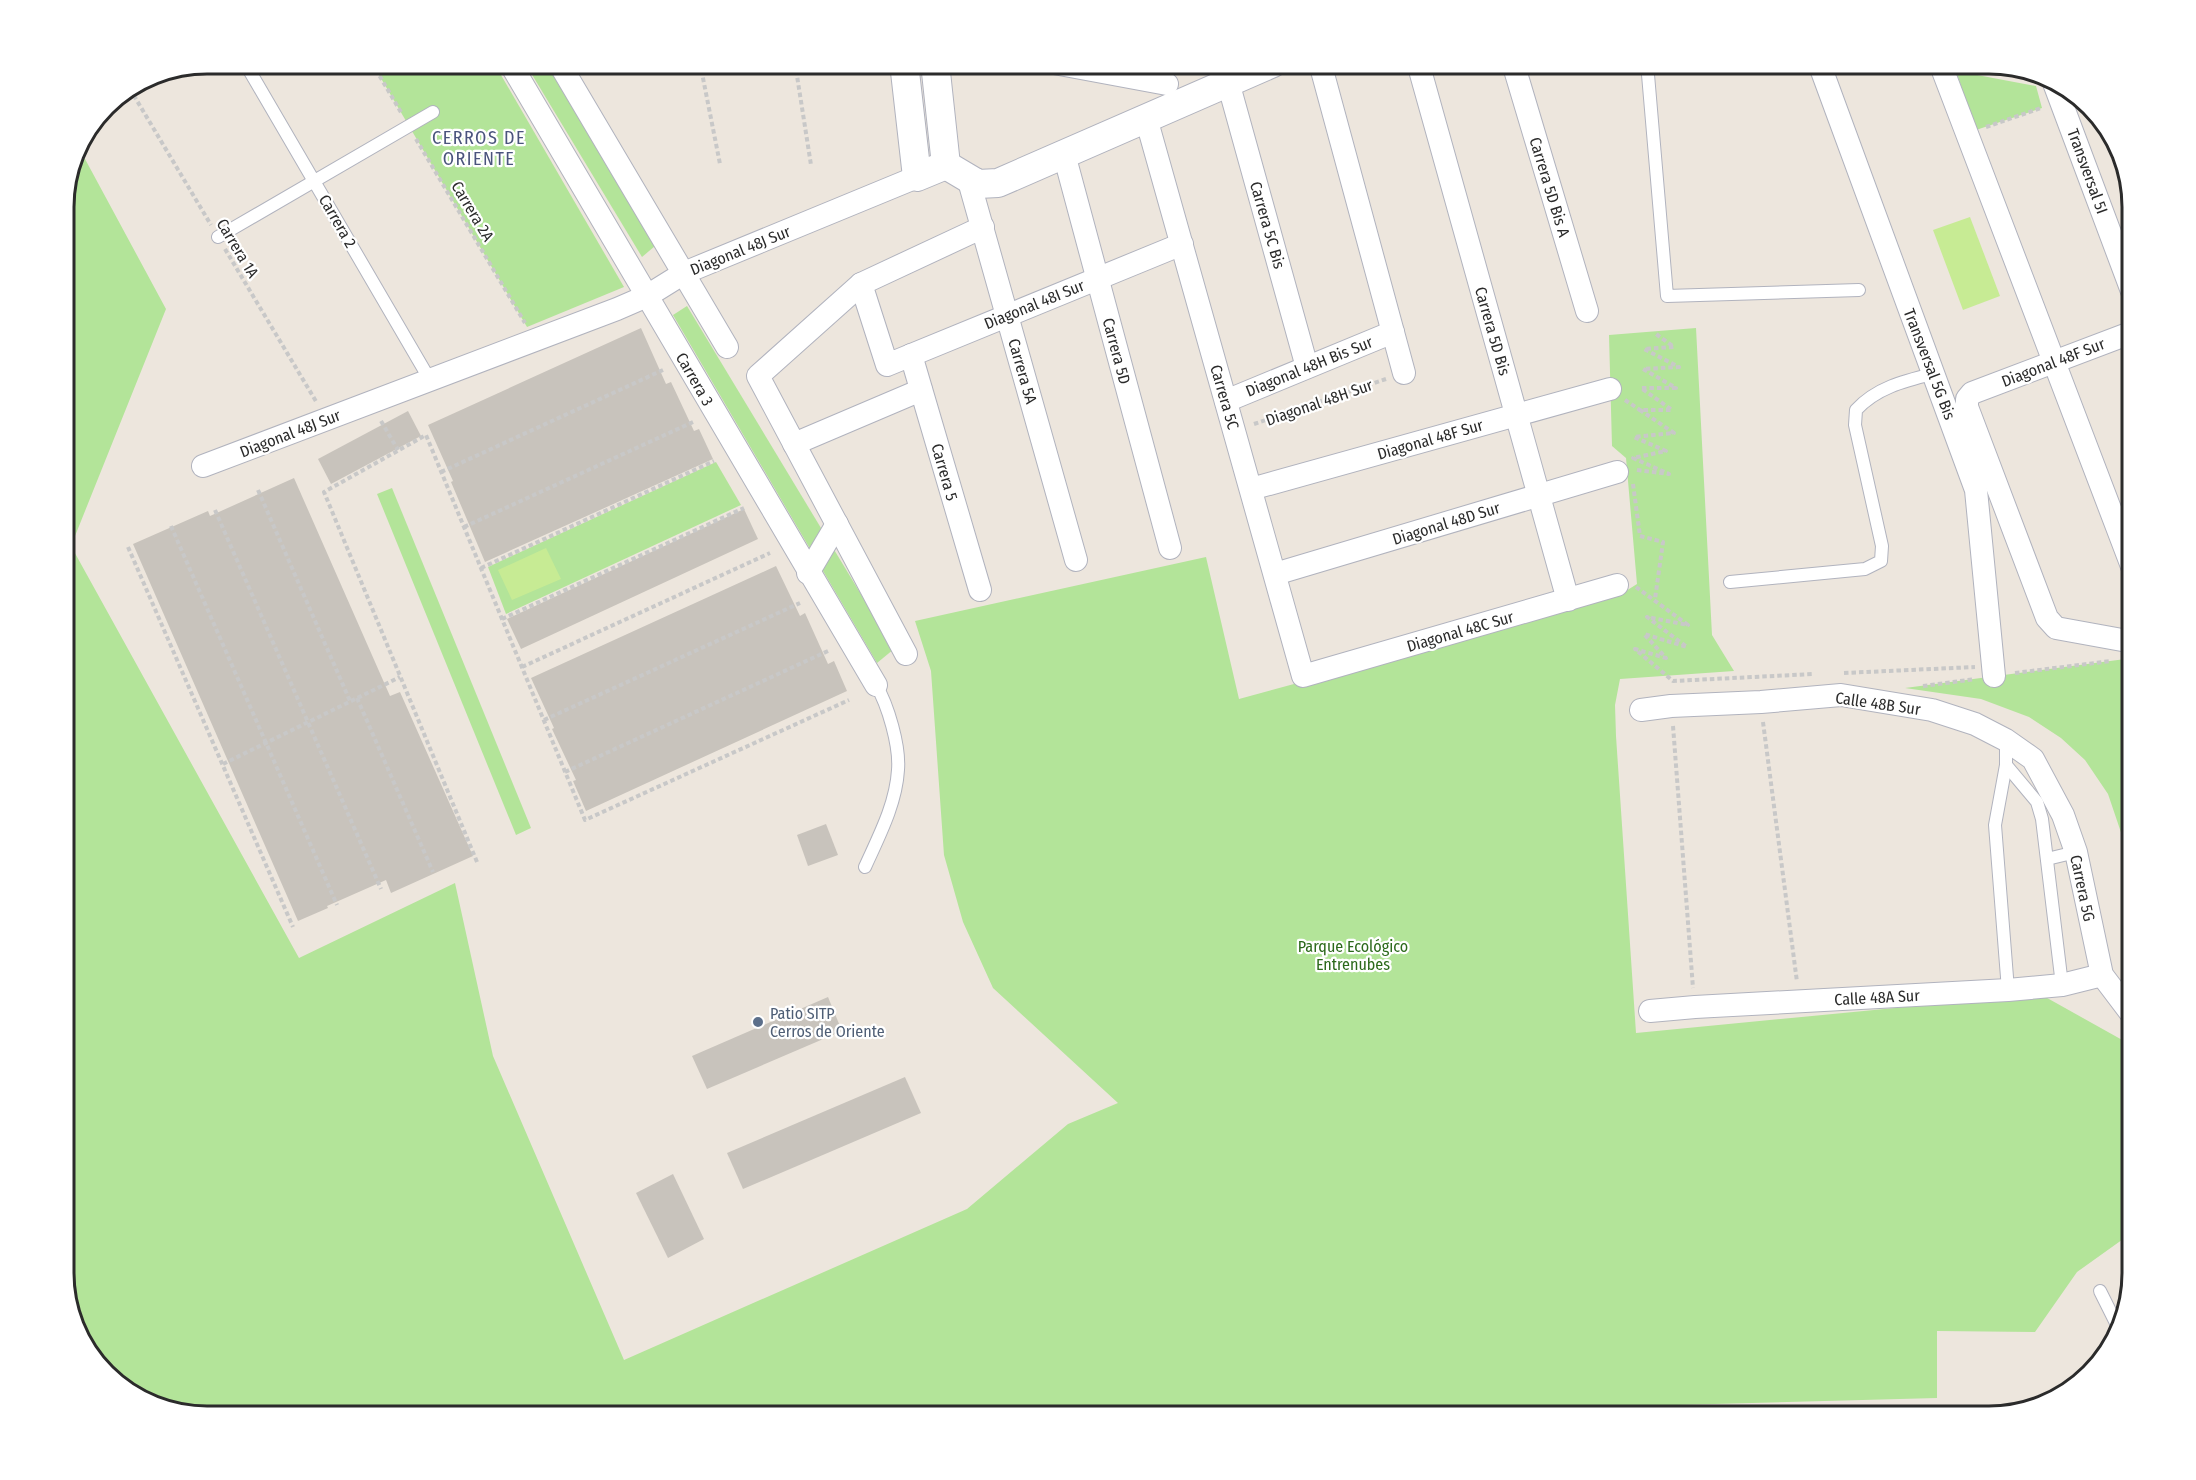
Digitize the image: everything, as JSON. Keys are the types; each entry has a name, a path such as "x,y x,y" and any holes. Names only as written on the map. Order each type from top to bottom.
{"street":[{"name":"Carrera 3","path":"516,74 808,573 879,690"},
{"path":"566,74 727,347"},
{"path":"905,74 917,177"},
{"path":"936,74 946,165 969,181 987,185 998,183 1247,74"},
{"path":"1113,74 1167,84"},
{"path":"1323,74 1404,373"},
{"name":"Carrera 5D Bis","path":"1421,74 1568,600"},
{"name":"Carrera 5D Bis A","path":"1516,74 1587,311"},
{"name":"Transversal 5G Bis","path":"1823,74 1976,490 1994,671"},
{"path":"1944,74 2122,540"},
{"name":"Carrera 5C Bis","path":"1228,82 1307,367"},
{"name":"Transversal 5I","path":"2058,93 2122,264"},
{"name":"Carrera 5C","path":"1146,118 1303,676"},
{"name":"Carrera 5D","path":"1064,154 1170,548"},
{"name":"Diagonal 48J Sur","path":"202,466 647,296 684,273 946,165"},
{"name":"Carrera 5A","path":"969,181 1076,560"},
{"path":"906,654 758,376 861,284 982,227"},
{"name":"Diagonal 48I Sur","path":"861,284 887,365 1182,244"},
{"name":"Diagonal 48H Bis Sur","path":"1226,400 1393,332"},
{"name":"Diagonal 48F Sur","path":"1972,393 2122,336"},
{"name":"Carrera 5","path":"911,355 980,590"},
{"name":"Diagonal 48F Sur","path":"1251,489 1610,389"},
{"path":"794,444 921,390"},
{"name":"Transversal 5G Bis","path":"1972,393 1967,399 1968,407 2047,618 2056,628 2122,640"},
{"name":"Diagonal 48D Sur","path":"1275,574 1539,495 1627,474"},
{"path":"808,573 837,524"},
{"name":"Diagonal 48C Sur","path":"1303,676 1617,585"},
{"name":"Calle 48B Sur","path":"1641,710 1841,695 1932,710 1974,724 2006,740 2033,759"},
{"name":"Carrera 5G","path":"2033,759 2063,815 2076,852 2102,975 2122,1001"},
{"name":"Calle 48A Sur","path":"1650,1011 2008,990 2062,985 2102,975"}],"lane":[{"name":"Carrera 2","path":"251,74 430,380"},
{"path":"1648,74 1667,296 1859,290"},
{"path":"218,237 433,112"},
{"path":"1730,582 1865,569 1881,561 1881,546 1855,425 1856,410 1868,397 1879,391 1932,374"},
{"path":"865,867 889,812 899,769 893,727 879,690"},
{"path":"2006,740 2006,765 1995,825 2008,990"},
{"path":"2006,765 2037,802 2042,819 2062,985"},
{"path":"2048,859 2076,852"},
{"path":"2100,1291 2114,1319"}],"path":[{"name":"Carrera 2A","path":"378,74 536,340"},
{"path":"702,74 720,164"},
{"path":"797,74 811,165"},
{"path":"1968,133 2058,92"},
{"name":"Carrera 1A","path":"134,95 327,419"},
{"path":"1655,599 1662,542 1640,536 1627,474 1669,474 1633,458 1666,451 1634,437 1674,433 1640,410 1672,410 1641,388 1676,388 1643,369 1679,367 1644,349 1674,347 1656,334"},
{"path":"441,472 663,370"},
{"name":"Diagonal 48H Sur","path":"1234,430 1404,373"},
{"path":"378,417 399,451"},
{"path":"464,527 693,422"},
{"path":"477,862 324,492 426,435 585,820 849,700"},
{"path":"481,568 714,461"},
{"path":"258,490 350,701"},
{"path":"502,619 744,508"},
{"path":"215,510 381,889"},
{"path":"171,526 337,905"},
{"path":"128,548 294,927"},
{"path":"522,667 771,553"},
{"path":"1617,585 1628,582 1655,599 1688,625 1647,617 1687,647 1644,634 1666,658 1635,649 1673,681 1815,674"},
{"path":"544,720 800,603"},
{"path":"565,772 828,651"},
{"path":"1839,673 1994,671"},
{"path":"223,764 400,676"},
{"path":"357,698 433,872"},
{"path":"1761,702 1799,1001"},
{"path":"1671,706 1695,1007"}],"green space":[{"path":"378,74 500,74 624,287 527,327"},
{"path":"532,74 553,74 655,246 642,257"},
{"path":"1957,74 1972,74 2036,86 2042,108 1976,130"},
{"name":"Parque Ecológico Entrenubes","path":"84,157 166,309 74,539 74,198 78,172"},
{"path":"1970,217 2000,296 1963,310 1933,230"},
{"path":"687,306 894,649 877,663 673,315"},
{"name":"Parque Ecológico Entrenubes","path":"1696,328 1712,635 1734,671 1620,679 1615,705 1616,736 1636,1033 2040,994 2122,1040 2122,1240 2077,1272 2035,1332 1937,1331 1937,1398 1677,1405 198,1406 181,1404 148,1393 119,1373 91,1340 76,1299 74,1282 74,551 299,958 455,883 493,1056 624,1360 967,1209 1068,1124 1118,1103 993,988 963,922 944,855 931,671 915,621 1206,557 1239,699 1618,596 1637,584 1626,458 1612,446 1609,335"},
{"path":"716,462 741,505 506,614 488,567"},
{"path":"392,488 531,828 516,835 377,494"},
{"path":"546,548 561,579 512,600 498,570"},
{"path":"2122,659 2122,835 2108,794 2085,760 2061,738 2029,717 1981,699 1905,688"}],"building":[{"path":"641,328 666,384 671,382 694,431 699,429 713,459 485,562 428,425"},
{"path":"408,411 421,436 331,484 318,459"},
{"path":"294,478 390,696 400,692 473,856 391,893 386,880 298,921 133,544 208,511 210,516"},
{"path":"744,509 758,539 521,649 507,619"},
{"path":"776,566 800,616 805,613 828,664 834,661 847,691 586,811 573,781 576,780 531,678"},
{"path":"826,824 838,855 808,866 797,835"},
{"path":"828,997 842,1031 707,1089 692,1056"},
{"path":"905,1077 921,1113 743,1189 727,1153"},
{"path":"673,1174 704,1239 668,1258 636,1193"}],"place":[{"name":"Patio SITP Cerros de Oriente","path":"758,1022"}],"district":[{"name":"CERROS DE ORIENTE","path":"479,148"}]}
